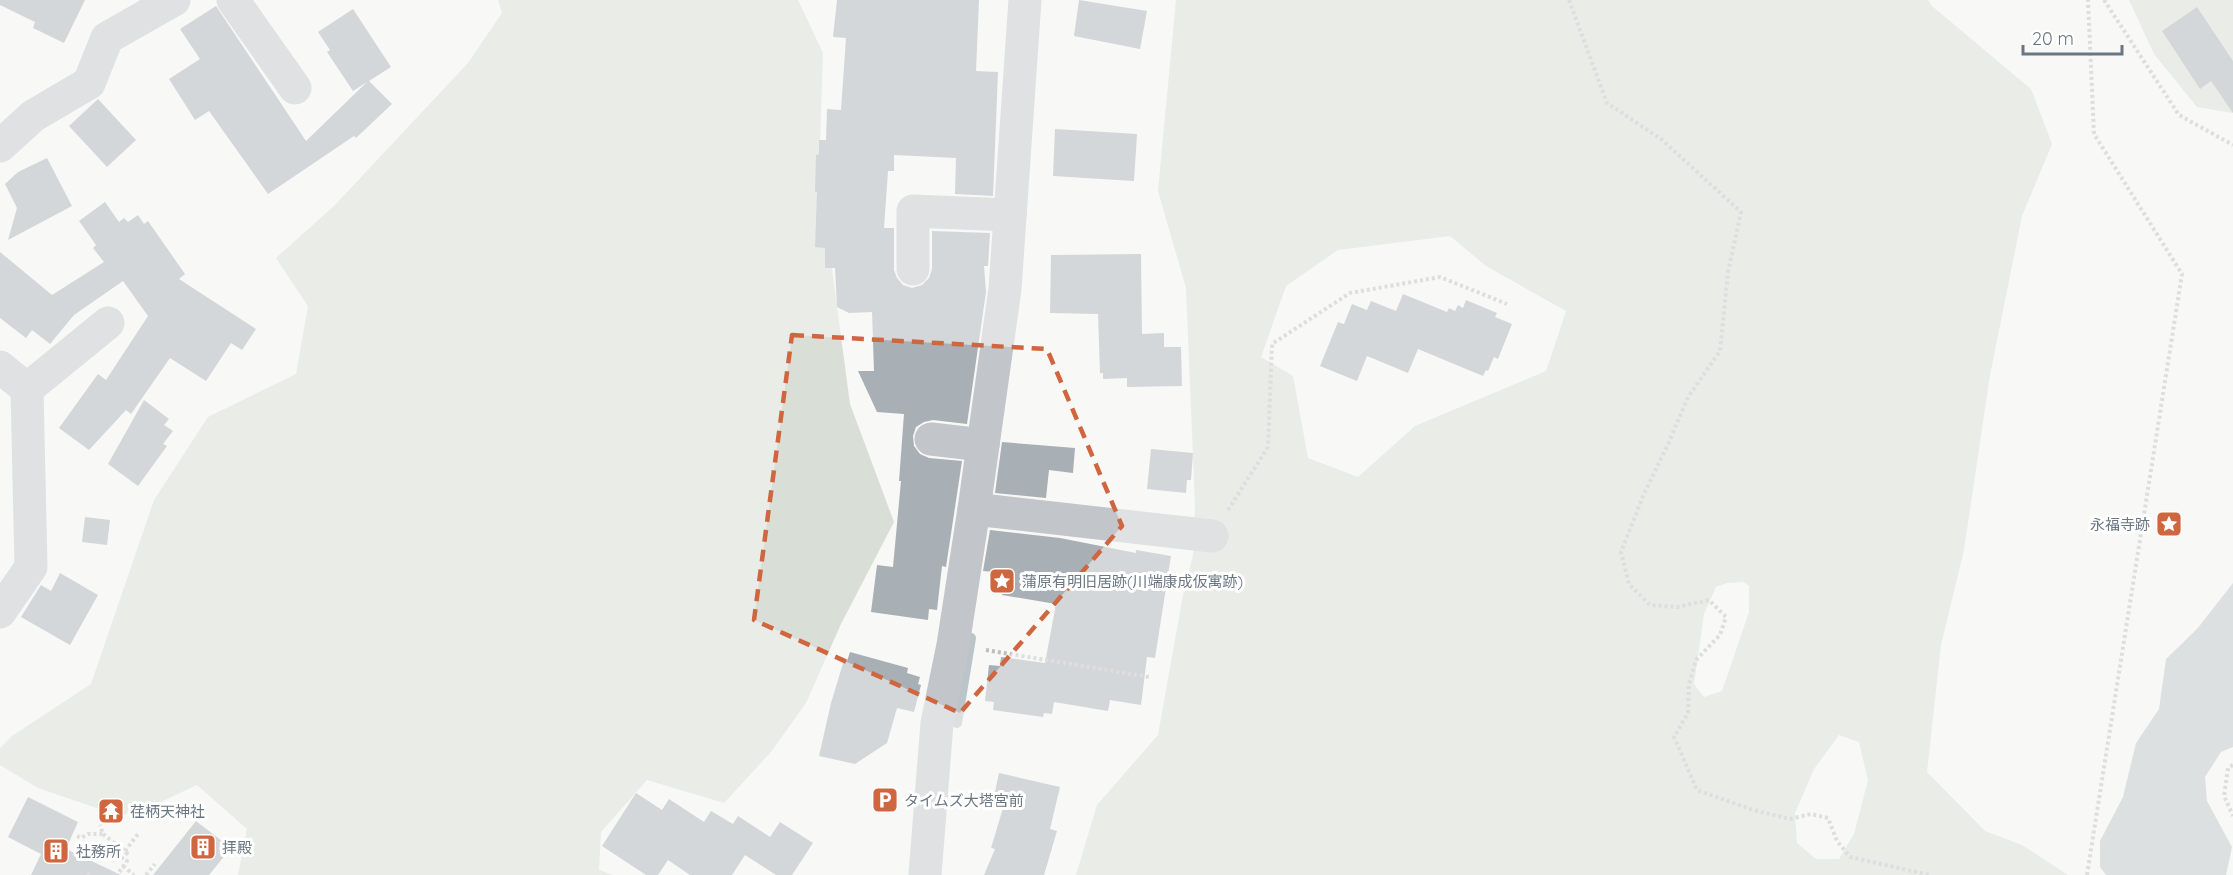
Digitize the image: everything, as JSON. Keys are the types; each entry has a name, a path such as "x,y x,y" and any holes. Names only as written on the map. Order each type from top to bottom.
{"street":[{"path":"0,146 33,116 89,83 107,38 174,0"},
{"path":"233,0 296,88"},
{"path":"925,875 937,723 953,645 975,509 1005,290 1025,0"},
{"path":"913,269 913,211 1010,215"},
{"path":"27,389 108,323"},
{"path":"0,367 27,389 31,567 0,612"},
{"path":"931,439 983,445"},
{"path":"975,509 1212,536"}],"path":[{"path":"1569,0 1607,103 1661,139 1741,212 1728,272 1720,351 1688,397 1670,442 1643,496 1621,552 1629,584 1650,605 1677,608 1709,600 1726,617 1720,635 1696,660 1689,684 1688,713 1674,737 1697,790 1750,809 1790,819 1811,814 1828,818 1838,841 1850,857 1929,875"},
{"path":"2087,875 2182,274 2094,134 2088,0"},
{"path":"2104,0 2179,116 2233,145"},
{"path":"1212,536 1268,447 1272,344 1350,293 1440,277 1507,304"},
{"path":"953,645 1149,677"},
{"path":"2233,765 2228,768 2224,796 2233,816"},
{"path":"100,825 103,834 125,851"},
{"path":"77,836 81,838 88,834 103,834"},
{"path":"117,875 127,861 122,858 127,853 125,851 138,834"},
{"path":"146,875 155,864"},
{"path":"123,866 134,875"}],"highlighted area":[{"path":"792,335 1047,349 1122,526 960,713 754,620"}],"shaded area":[{"path":"498,0 798,0 823,53 819,171 850,404 894,522 841,624 806,703 771,752 724,803 647,780 601,832 599,870 613,875 238,875 247,829 197,785 152,806 120,816 38,788 0,765 0,748 12,736 91,684 154,500 208,417 296,374 308,306 276,258 335,205 468,63 502,13"},
{"path":"1176,0 1928,0 1932,6 2031,89 2052,144 2022,216 1990,375 1964,550 1941,645 1927,772 1985,831 2022,845 2068,875 1076,875 1097,805 1158,735 1183,595 1193,555 1195,505 1186,288 1158,191","holes":["1450,236 1486,266 1566,311 1546,371 1415,426 1358,477 1308,458 1293,376 1261,357 1286,286 1338,250","1744,582 1749,586 1749,612 1722,691 1704,697 1694,684 1704,614 1716,587 1727,583","1839,735 1859,742 1868,780 1854,834 1839,859 1816,859 1797,843 1795,813 1814,769"]},
{"path":"2129,0 2233,0 2233,113 2197,107 2154,54"},
{"path":"2233,583 2233,747 2221,752 2205,777 2207,801 2232,847 2226,875 2106,875 2100,867 2100,841 2123,797 2136,743 2159,709 2166,659 2197,629"}],"building":[{"path":"0,0 85,0 64,43 33,28 35,22 0,5"},
{"path":"837,0 979,0 976,71 998,72 993,196 955,194 956,158 894,155 894,171 888,171 884,228 894,228 894,270 903,285 912,288 922,285 929,278 932,269 932,231 990,233 988,266 984,266 986,292 967,424 933,420 924,422 916,427 913,436 914,446 920,454 929,458 962,461 946,567 942,566 937,610 929,609 928,620 871,612 877,565 893,567 901,481 899,481 904,414 877,412 858,371 874,371 872,312 849,313 837,307 835,268 825,268 825,248 815,247 816,155 819,154 819,140 826,140 827,109 841,110 846,38 833,37"},
{"path":"1079,0 1147,11 1140,49 1074,36"},
{"path":"216,6 306,141 367,82 353,91 327,52 330,50 318,32 353,9 391,67 369,81 392,104 356,138 354,136 268,194 209,111 195,120 169,79 200,59 180,29"},
{"path":"2197,7 2233,61 2233,113 2211,81 2200,89 2162,31"},
{"path":"98,99 136,140 107,167 69,126"},
{"path":"1055,129 1137,134 1134,181 1053,176"},
{"path":"47,158 72,206 8,240 17,208 5,184 18,172"},
{"path":"105,202 119,222 124,218 128,222 138,215 144,224 148,221 185,274 179,279 256,329 242,350 231,343 206,381 170,358 131,414 126,410 89,450 59,428 98,374 106,380 148,316 123,281 74,315 50,344 32,330 26,338 0,318 0,252 52,295 104,262 93,248 96,245 79,221"},
{"path":"1141,254 1142,334 1164,333 1164,347 1181,347 1182,386 1127,387 1127,378 1103,379 1103,373 1100,373 1098,314 1050,313 1051,255"},
{"path":"1403,294 1447,312 1449,308 1455,311 1458,305 1463,308 1466,300 1497,313 1495,317 1512,324 1498,359 1494,357 1488,371 1486,370 1483,376 1418,349 1408,373 1367,356 1357,381 1320,366 1338,322 1344,324 1352,304 1367,310 1371,301 1396,311"},
{"path":"144,400 169,419 164,425 173,431 163,444 167,446 138,486 108,464"},
{"path":"1002,442 1075,448 1073,473 1049,470 1046,498 995,493"},
{"path":"1151,449 1193,453 1191,480 1187,480 1186,493 1147,489"},
{"path":"85,517 110,520 107,545 82,542"},
{"path":"990,530 1060,538 1136,553 1136,550 1171,556 1155,658 1147,657 1141,705 1110,700 1108,711 1054,702 1052,714 1044,713 1043,717 993,710 994,702 985,701 989,665 1000,666 1001,657 1045,663 1056,604 1002,595 1005,573 983,571"},
{"path":"60,573 98,595 70,645 21,617 41,585 51,591"},
{"path":"850,652 908,668 907,673 920,677 918,684 921,685 914,712 897,708 887,743 855,764 819,756 831,703 844,660 847,661"},
{"path":"999,773 1060,787 1050,829 1057,831 1044,875 984,875 995,849 991,848 1003,808 992,806"},
{"path":"636,793 662,810 669,799 704,822 711,811 733,824 738,816 770,837 780,822 813,843 792,875 776,875 745,855 732,875 690,875 668,860 658,875 646,875 602,846"},
{"path":"28,797 78,822 66,849 121,875 31,875 41,854 8,837"},
{"name":"拝殿","path":"196,821 231,848 209,875 153,875"}],"waterway":[{"path":"957,723 971,638"}],"place":[{"name":"永福寺跡","path":"2169,524"},
{"name":"蒲原有明旧居跡(川端康成仮寓跡)","path":"1002,581"},
{"name":"タイムズ大塔宮前","path":"885,800"},
{"name":"荏柄天神社","path":"111,811"},
{"name":"拝殿","path":"203,847"},
{"name":"社務所","path":"56,851"}]}
